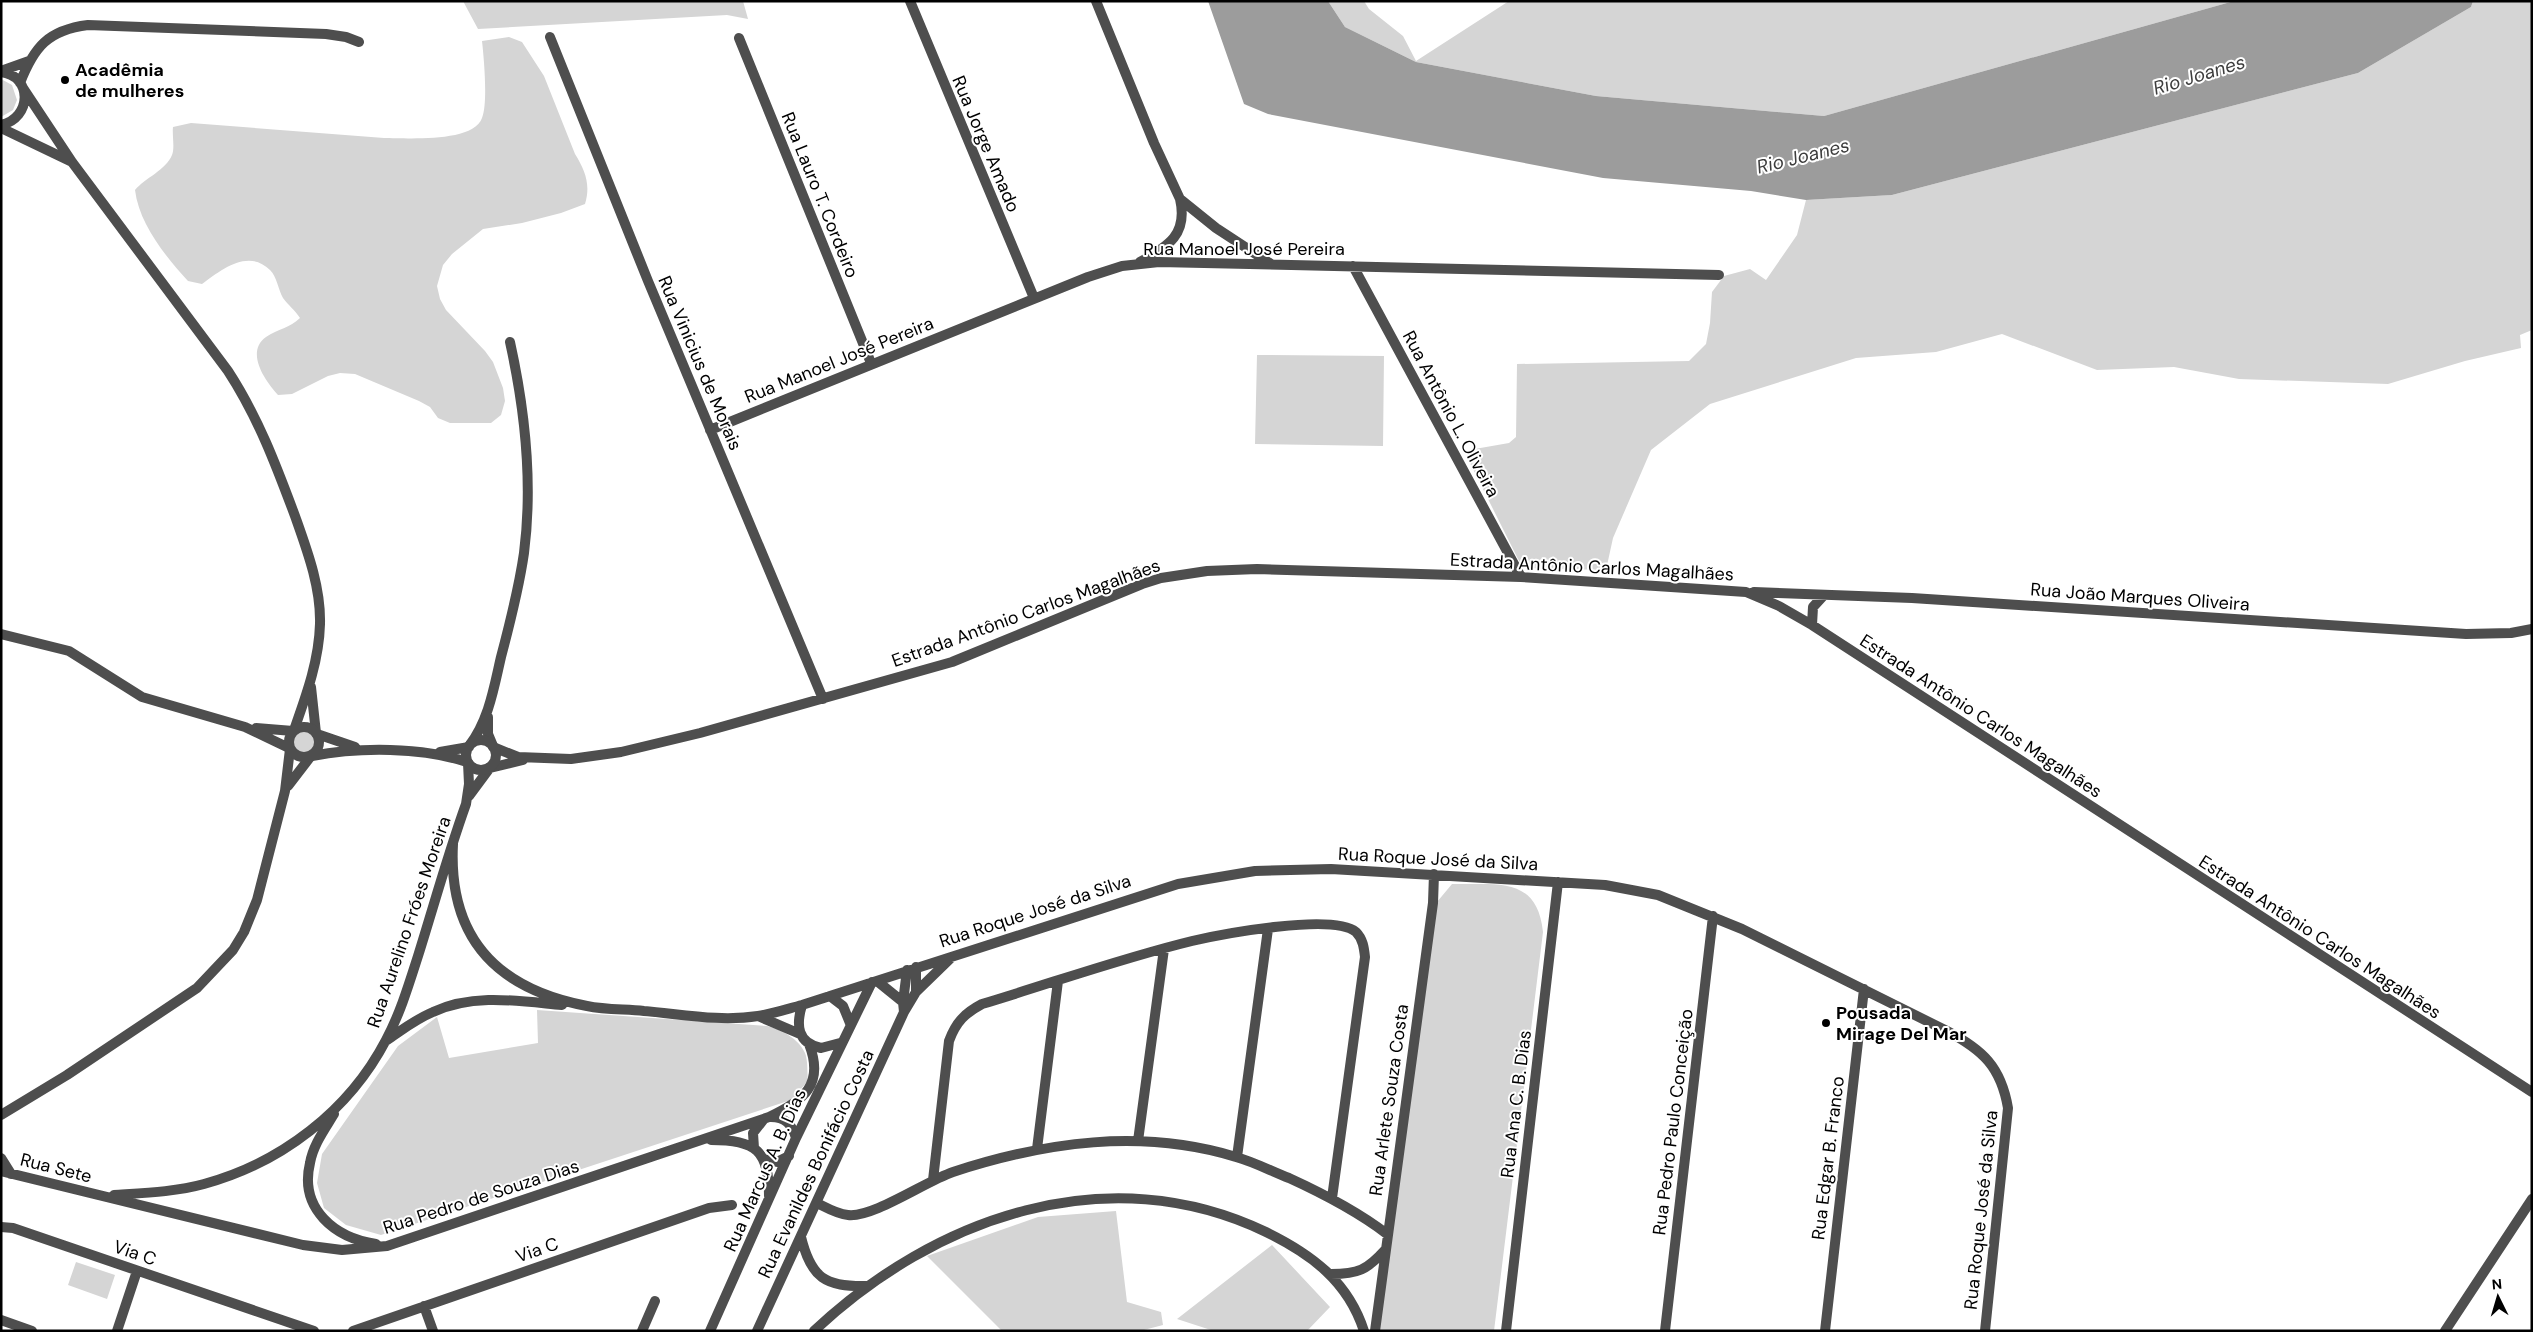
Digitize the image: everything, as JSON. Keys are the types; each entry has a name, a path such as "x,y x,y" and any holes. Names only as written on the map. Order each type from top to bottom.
{"street":[{"name":"Rua Jorge Amado","path":"910,1 1034,298"},
{"path":"1096,1 1154,143 1180,199 1183,221 1176,236 1154,254 1137,263"},
{"path":"1,127 8,124 21,112 25,96 22,85 29,61 48,39 75,27 88,25 326,34 346,37 359,42"},
{"name":"Rua Vinicius de Morais","path":"550,37 710,430 824,700"},
{"name":"Rua Lauro T. Cordeiro","path":"738,38 871,364"},
{"path":"1,72 29,61"},
{"path":"1,72 12,76 22,85 72,162 248,401 275,460 303,538 314,575 320,610 319,642 310,683 293,731 288,739 289,748 285,791 250,917 233,950 197,988 2,1116"},
{"path":"1,127 72,162"},
{"path":"1180,199 1216,228 1271,264"},
{"name":"Rua Manoel José Pereira","path":"710,430 1034,298 1104,271 1137,263 1271,264 1719,275"},
{"name":"Rua Antônio L. Oliveira","path":"1353,266 1525,577"},
{"path":"466,804 469,784 466,756 489,706 518,590 524,553 528,502 523,421 510,342"},
{"name":"Estrada Antônio Carlos Magalhães","path":"489,768 509,762 534,759 571,759 621,752 824,700 952,662 1142,584 1184,574 1249,569 1525,577 1746,592 1779,606 1812,625 2532,1092"},
{"name":"Rua João Marques Oliveira","path":"1746,592 1963,601 2466,634 2496,634 2532,629"},
{"path":"1812,625 1813,607 1824,595"},
{"path":"1,634 69,651 142,697 245,727 289,748 296,756 366,750 424,753 451,751 469,746 481,740 493,746"},
{"path":"285,791 319,743 316,734 310,683"},
{"path":"466,804 495,760 493,746 488,734 489,706"},
{"path":"245,727 293,731 303,727 330,740 366,750"},
{"name":"Estrada Antônio Carlos Magalhães","path":"493,746 510,755 534,759"},
{"path":"424,753 468,763 475,769 489,768"},
{"name":"Rua Aurelino Fróes Moreira","path":"103,1196 174,1190 203,1185 231,1176 290,1145 337,1109 386,1041 409,984 466,804"},
{"name":"Rua Roque José da Silva","path":"453,844 452,866 457,900 462,918 481,951 502,970 527,987 566,1002 589,1007"},
{"name":"Rua Roque José da Silva","path":"386,1041 434,1011 456,1004 502,1000 713,1018 758,1016 802,1005 1143,894 1218,876 1293,868 1434,874 1632,889 1658,895 1713,916 1970,1043 1990,1062 1999,1075 2005,1090 2008,1126 1985,1331"},
{"name":"Rua Arlete Souza Costa","path":"1375,1331 1433,903 1434,874"},
{"name":"Rua Ana C. B. Dias","path":"1506,1331 1558,882"},
{"name":"Rua Pedro Paulo Conceição","path":"1665,1331 1713,916"},
{"path":"933,1180 949,1041 959,1020 982,1004 1193,941 1268,929 1310,924 1332,924 1355,932 1361,938 1364,948 1332,1198"},
{"path":"1237,1157 1268,929"},
{"path":"1138,1141 1164,949"},
{"path":"903,1007 955,954"},
{"path":"911,969 916,992"},
{"path":"903,1007 911,969"},
{"path":"874,981 903,1007"},
{"name":"Rua Marcus A. B. Dias","path":"710,1331 840,1043 874,981"},
{"path":"1038,1149 1058,981"},
{"name":"Rua Edgar B. Franco","path":"1825,1331 1864,989"},
{"path":"830,996 843,1006 850,1023"},
{"path":"800,1034 798,1021 802,1005"},
{"name":"Rua Evanildes Bonifácio Costa","path":"757,1331 817,1203 903,1007"},
{"path":"758,1016 800,1034 809,1044 828,1048 840,1043"},
{"name":"Rua Pedro de Souza Dias","path":"103,1196 313,1247 342,1250 387,1246 767,1118 794,1105 807,1093 814,1081 814,1058 809,1044"},
{"path":"337,1109 315,1147 310,1162 307,1180 310,1198 319,1214 332,1228 350,1238 387,1246"},
{"path":"754,1148 753,1132 758,1124 767,1118 778,1117 787,1121 794,1129 796,1138"},
{"path":"699,1140 738,1141 754,1148 764,1159 769,1172 769,1200"},
{"path":"817,1203 838,1213 857,1215 933,1180 1038,1149 1089,1142 1138,1141 1192,1147 1237,1157 1332,1198 1387,1234"},
{"path":"764,1159 777,1162 789,1156"},
{"path":"1,1158 6,1172"},
{"name":"Rua Sete","path":"6,1172 103,1196"},
{"path":"814,1331 867,1286 944,1240 979,1225 1027,1209 1086,1198 1168,1202 1225,1216 1248,1224 1297,1249 1331,1274 1354,1307 1364,1331"},
{"path":"2445,1331 2532,1199"},
{"name":"Via C","path":"353,1331 709,1208 732,1205"},
{"name":"Via C","path":"1,1227 13,1228 314,1331"},
{"path":"801,1237 810,1267 819,1277 834,1284 867,1286"},
{"path":"1331,1274 1356,1273 1366,1268 1385,1250"},
{"path":"117,1331 138,1271"},
{"path":"642,1331 655,1301"},
{"path":"424,1306 433,1331"},
{"path":"1,1320 32,1331"}],"shaded area":[{"path":"463,1 743,1 748,19 727,15 478,29"},
{"path":"1328,1 1364,1 1369,9 1403,36 1416,61 1509,1 2234,1 1824,116 1596,96 1416,62 1345,27"},
{"path":"2473,1 2532,1 2532,330 2520,335 2521,348 2465,361 2388,384 2239,379 2174,367 2097,370 2002,334 1936,352 1856,358 1710,404 1651,450 1613,538 1606,570 1524,568 1518,559 1467,457 1469,450 1509,443 1516,437 1517,364 1689,361 1706,344 1710,323 1712,292 1724,276 1750,269 1766,280 1797,235 1806,200 1892,195 2358,73 2471,7"},
{"path":"509,37 522,42 544,76 575,154 582,166 587,184 587,197 585,204 561,213 522,223 483,229 452,254 443,265 437,286 440,299 446,310 493,362 503,388 505,401 501,415 491,423 450,423 438,418 430,407 419,401 355,374 340,373 328,376 292,394 278,395 259,366 257,350 260,343 266,337 300,318 283,298 270,270 262,264 244,261 226,268 202,284 188,281 163,251 142,215 135,190 160,170 169,160 173,149 173,127 191,123 384,138 438,137 466,132 476,126 482,118 484,111 485,92 482,41"},
{"path":"1,79 12,85 17,100 13,110 1,117"},
{"path":"1257,355 1384,356 1383,446 1255,444"},
{"path":"304,732 311,735 314,742 311,749 304,752 297,749 294,742 297,735"},
{"path":"1452,884 1499,885 1512,887 1523,892 1532,901 1539,914 1543,932 1494,1331 1379,1331 1437,902"},
{"path":"537,1010 767,1026 789,1035 802,1048 807,1059 808,1081 791,1100 381,1235 346,1225 324,1208 317,1183 322,1154 398,1046 437,1017 449,1058 538,1043"},
{"path":"1116,1211 1127,1302 1161,1312 1163,1325 1140,1331 1002,1331 927,1256 1038,1217"},
{"path":"1272,1245 1330,1307 1307,1331 1214,1331 1177,1319"},
{"path":"76,1262 115,1275 107,1299 68,1285"}],"water":[{"name":"Rio Joanes","path":"1208,1 1328,1 1345,27 1416,62 1596,96 1824,116 2234,1 2473,1 2471,7 2358,73 1892,195 1806,200 1751,191 1603,178 1268,114 1244,104"}],"place":[{"name":"Acadêmia de mulheres","path":"65,80"},
{"name":"Pousada Mirage Del Mar","path":"1826,1023"}]}
